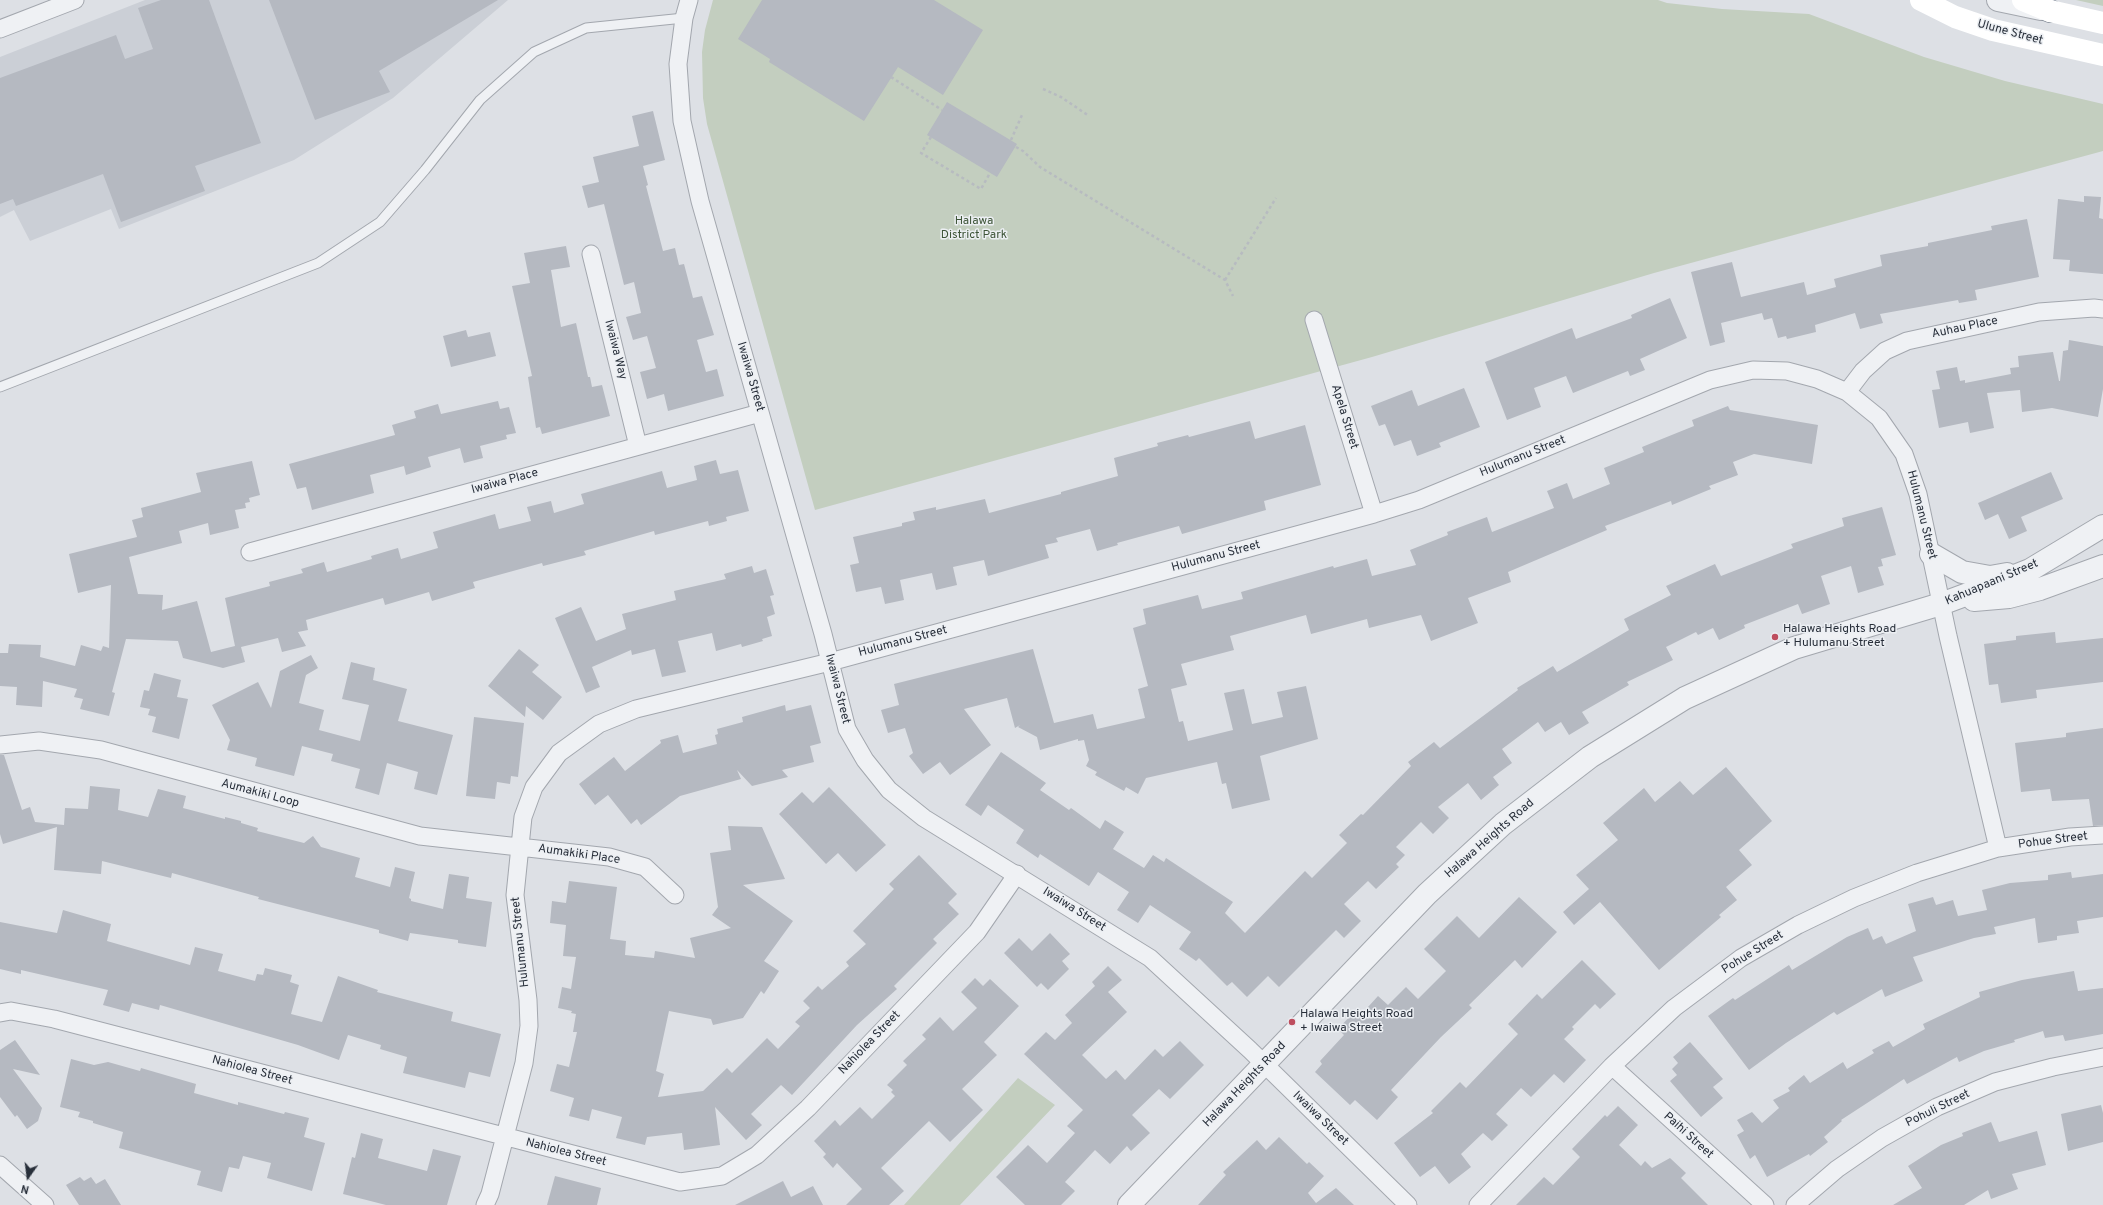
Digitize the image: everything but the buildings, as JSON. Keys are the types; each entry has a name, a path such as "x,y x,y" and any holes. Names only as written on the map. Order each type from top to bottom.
{"main road":[{"name":"Ulune Street","path":"1921,0 1955,17 1993,30 2103,55"},
{"path":"2023,0 2050,11 2103,23"}],"street":[{"path":"0,30 75,0"},
{"name":"Iwaiwa Street","path":"689,0 684,18 678,64 682,121 700,201 830,662 847,729 865,760 889,790 924,818 1150,958 1265,1065 1408,1205"},
{"path":"1998,0 2050,11"},
{"name":"Iwaiwa Way","path":"591,254 638,446"},
{"name":"Auhau Place","path":"1847,392 1863,371 1885,351 1907,341 2039,312 2094,308 2103,309"},
{"name":"Apela Street","path":"1314,320 1374,514"},
{"name":"Hulumanu Street","path":"484,1205 490,1194 524,1062 528,1026 528,1000 516,895 523,817 534,787 559,753 599,724 636,709 830,662 1374,514 1419,500 1710,380 1753,370 1787,371 1817,379 1847,392 1879,418 1904,454 1918,494 1941,604 1998,848"},
{"name":"Iwaiwa Place","path":"250,552 760,413"},
{"name":"Kahuapaani Street","path":"1941,604 2030,570 2103,526"},
{"path":"1931,554 1962,572 1990,576 2030,570"},
{"name":"Kahuapaani Street","path":"1941,604 2009,597 2068,580 2103,566"},
{"name":"Halawa Heights Road","path":"1129,1205 1433,889 1503,824 1590,757 1685,698 1794,648 1941,604"},
{"name":"Aumakiki Loop","path":"0,745 39,741 100,750 420,836 520,848"},
{"name":"Pohue Street","path":"1478,1205 1612,1066 1674,1008 1741,958 1766,943 1854,898 1917,873 1998,848 2070,837 2103,835"},
{"name":"Aumakiki Place","path":"520,848 609,858 645,867 675,895"},
{"name":"Nahiolea Street","path":"0,1013 11,1011 54,1019 680,1182 722,1176 758,1155 808,1108 977,932 1016,874"},
{"name":"Pohuli Street","path":"1795,1205 1837,1169 1882,1138 1937,1107 1995,1082 2053,1067 2103,1057"},
{"name":"Paihi Street","path":"1612,1066 1765,1205"},
{"path":"0,1165 45,1205"}],"lane":[{"path":"0,386 318,263 380,222 425,170 480,100 534,52 586,28 684,18"}],"path":[{"path":"891,77 942,110"},
{"path":"1043,89 1088,116"},
{"path":"1011,140 1022,115"},
{"path":"931,137 921,153 981,189 990,173"},
{"path":"1016,147 1040,167 1225,280 1233,296"},
{"path":"1225,280 1276,198"}],"shaded area":[{"path":"145,0 508,0 393,98 294,160 119,229 111,209 30,241 14,210 0,217 0,57"}],"green space":[{"name":"Halawa District Park","path":"713,0 1658,0 1667,3 1722,9 1809,14 1924,57 2005,81 2103,104 2103,151 1654,273 1372,357 815,510 707,124 703,98 702,52 705,30"},
{"path":"2076,0 2103,0 2103,6"},
{"path":"1018,1078 1055,1105 960,1205 904,1205"}],"place":[{"name":"Halawa Heights Road + Hulumanu Street","path":"1775,637"},
{"name":"Halawa Heights Road + Iwaiwa Street","path":"1292,1022"}]}
